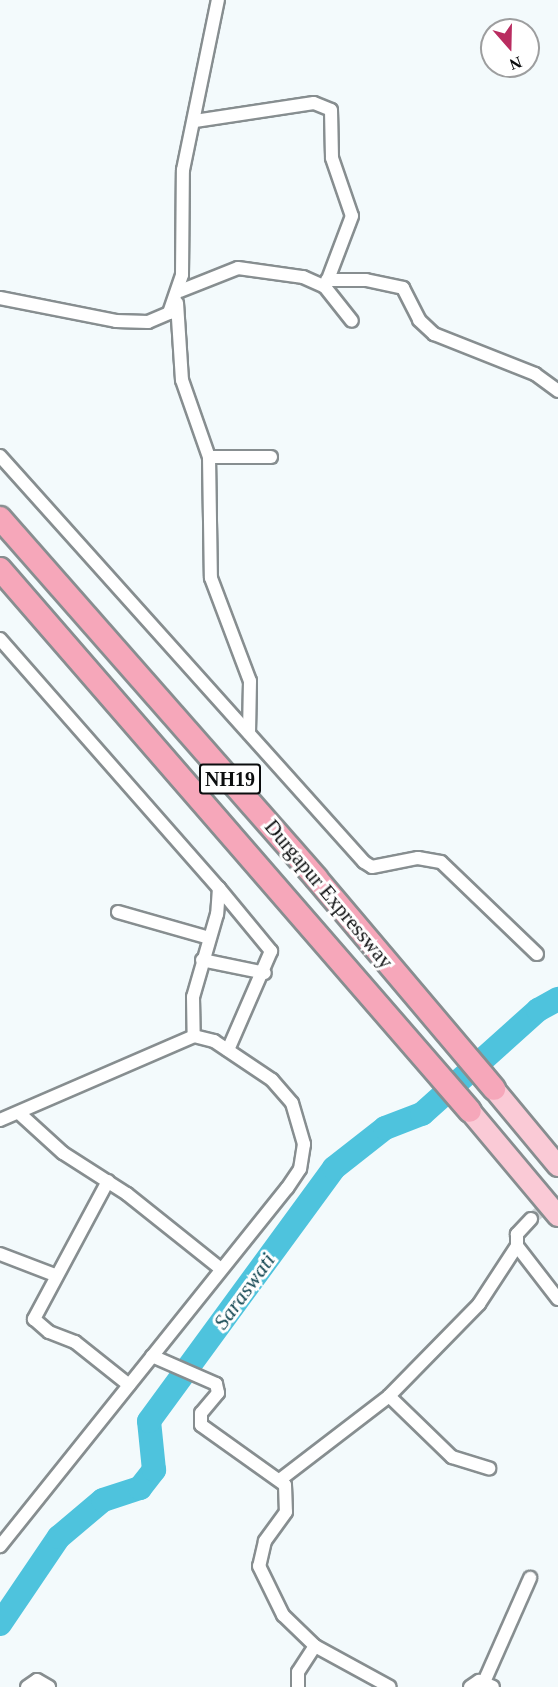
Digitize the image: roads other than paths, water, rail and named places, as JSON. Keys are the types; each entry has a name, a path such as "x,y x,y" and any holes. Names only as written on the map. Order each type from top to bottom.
{"highway":[{"name":"Durgapur Expressway","path":"0,518 494,1089"},
{"name":"Durgapur Expressway","path":"0,569 470,1111"}],"main road":[{"name":"Durgapur Expressway","path":"494,1089 558,1166"},
{"name":"Durgapur Expressway","path":"470,1111 558,1216"}],"street":[{"path":"218,0 181,185 178,297 182,380 209,457 211,578 250,681 249,733"},
{"path":"195,121 314,103 331,110 332,159 352,216 326,283"},
{"path":"0,298 135,323 161,318 178,297 238,268 303,277 326,283 366,280 403,288 419,320 434,334 535,374 558,392"},
{"path":"326,283 352,321"},
{"path":"0,456 364,862 372,867 418,858 441,862 537,954"},
{"path":"209,457 271,457"},
{"path":"0,639 268,944 265,973 228,1050"},
{"path":"194,1036 193,997 219,888"},
{"path":"118,912 208,938"},
{"path":"202,960 265,973"},
{"path":"0,1120 194,1036 228,1050 285,1093 304,1144 293,1179 221,1269 155,1358 129,1385 0,1546"},
{"path":"19,1113 63,1153 108,1181 221,1269"},
{"path":"108,1181 34,1312 36,1324 75,1342 129,1385"},
{"path":"280,1479 389,1396 479,1304 517,1246 517,1234 531,1219"},
{"path":"517,1246 558,1299"},
{"path":"0,1254 55,1275"},
{"path":"155,1358 211,1382 218,1393 201,1413 201,1425 280,1479 288,1505 261,1548 259,1566 283,1615 315,1646 390,1687"},
{"path":"389,1396 452,1457 489,1468"},
{"path":"470,1687 489,1685 530,1578"},
{"path":"298,1687 298,1672 315,1646"},
{"path":"27,1687 36,1680 49,1687"}],"waterway":[{"name":"Saraswati","path":"0,1624 59,1537 103,1500 140,1488 154,1470 149,1421 334,1168 385,1128 422,1114 538,1010 558,999"}],"tunnel":[{"path":"531,1219 558,1197"}]}
